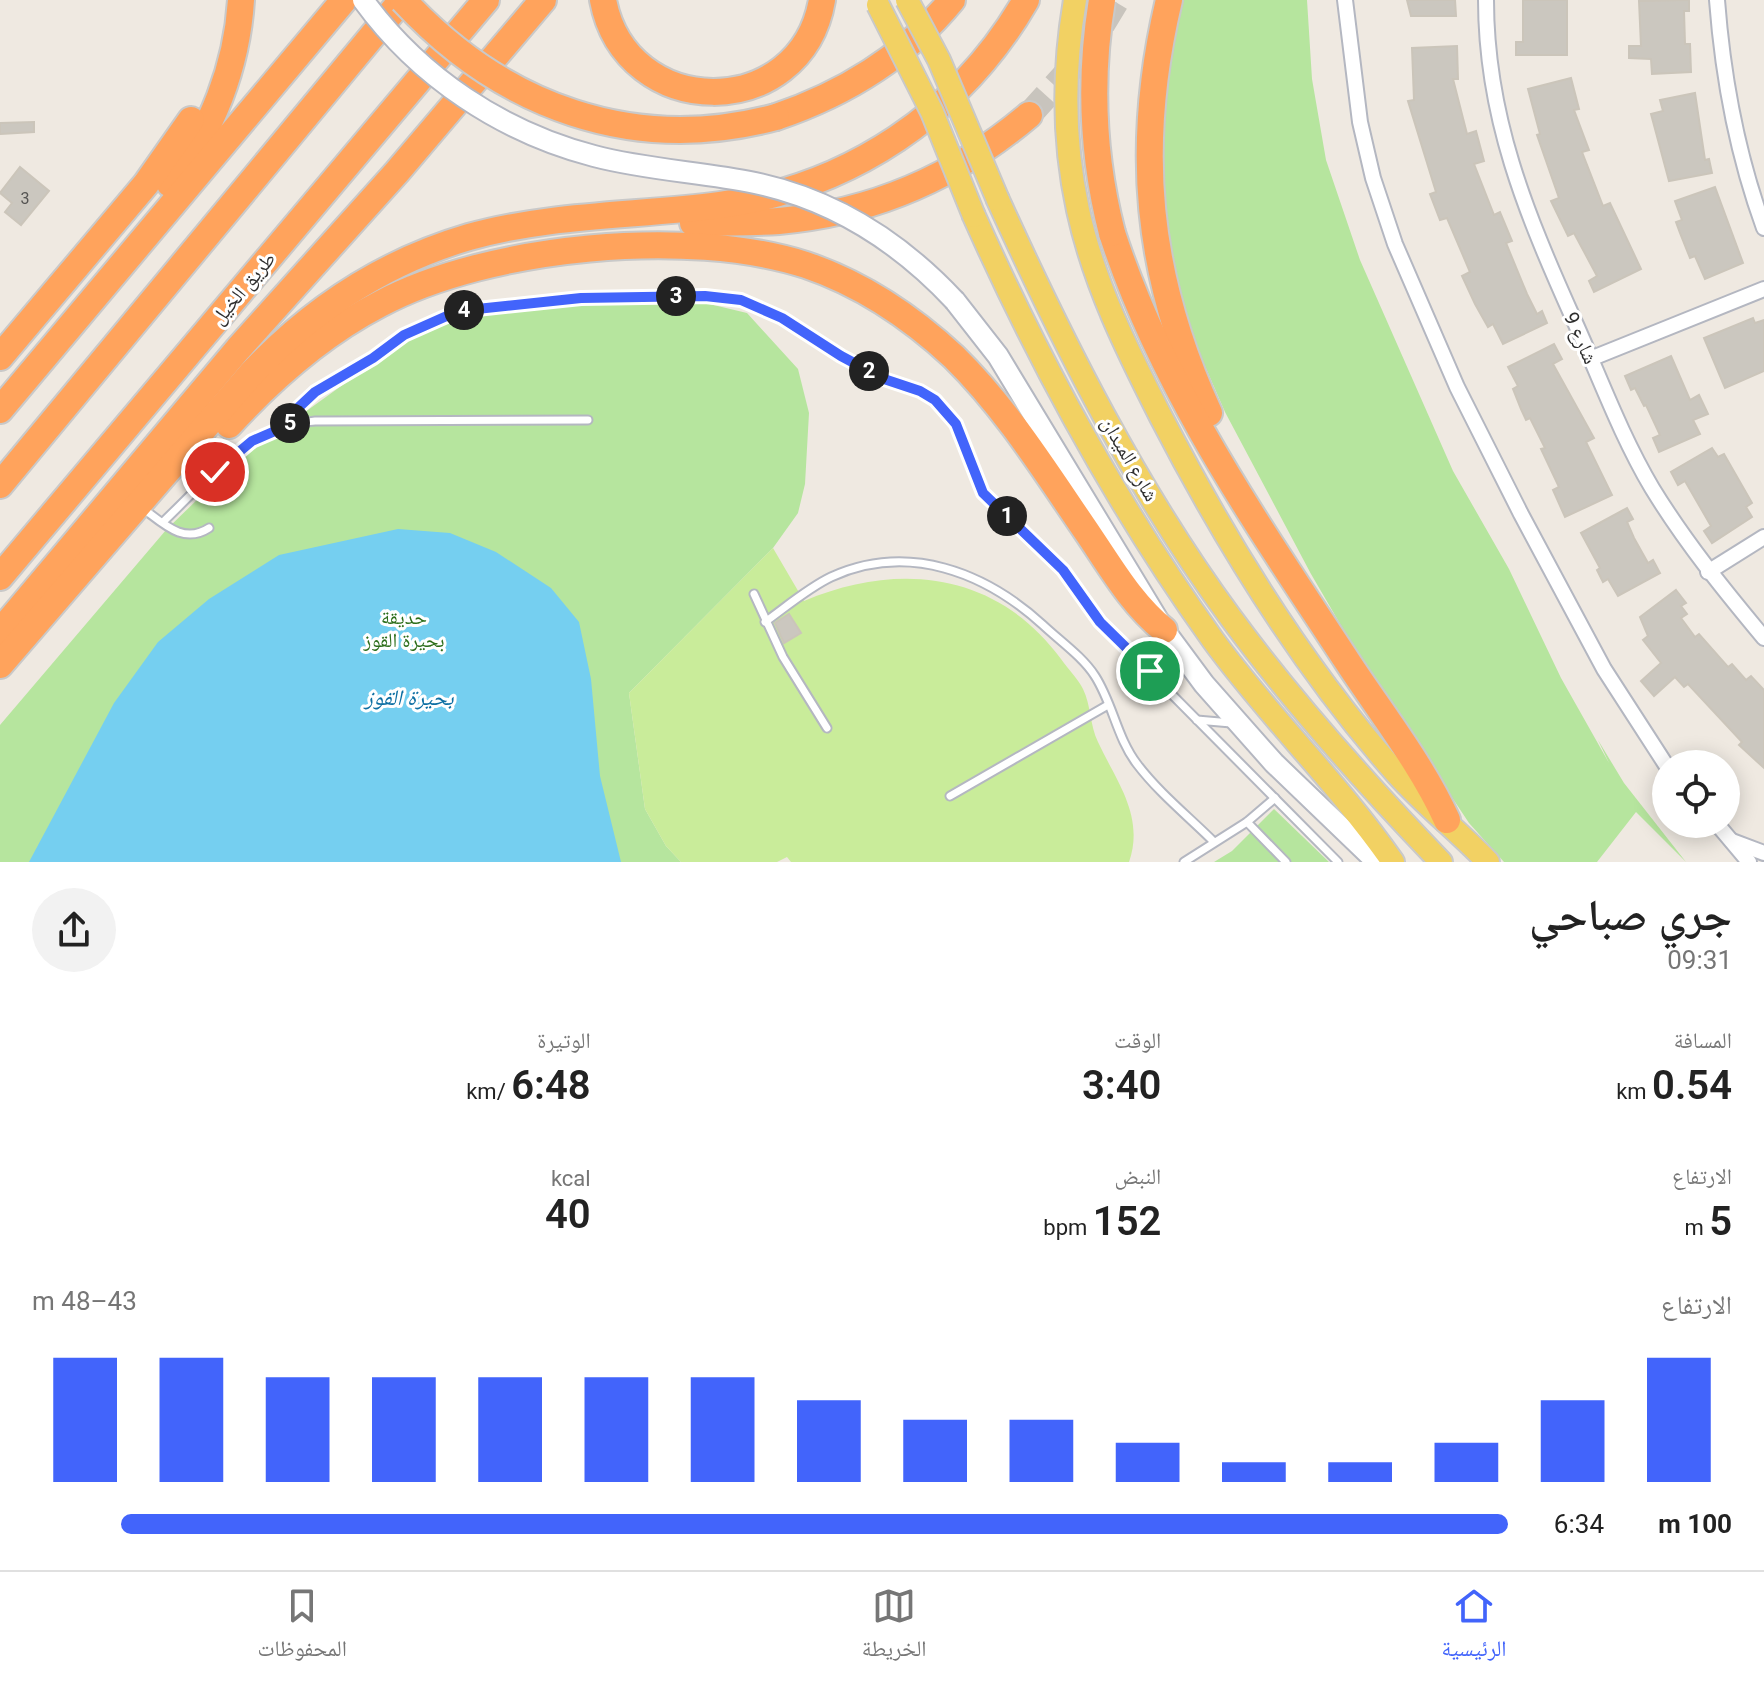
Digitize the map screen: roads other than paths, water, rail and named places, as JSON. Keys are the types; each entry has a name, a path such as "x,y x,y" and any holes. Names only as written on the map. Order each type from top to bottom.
{"highway":[{"path":"0,357 146,184 182,136 215,71 230,0"},
{"path":"0,389 189,157 224,85 237,39 241,0"},
{"path":"0,410 344,0"},
{"path":"0,485 402,0 455,49 497,78 543,102 593,120 671,131 724,128 776,117 824,99 869,74 910,44 952,0"},
{"name":"طريق الخيل","path":"0,577 486,0"},
{"path":"0,632 238,349 397,172 543,0"},
{"path":"603,0 613,30 640,66 679,88 709,93 754,85 780,71 810,36 822,0"},
{"path":"0,665 270,354 334,301 384,271 440,247 529,224 746,201 828,177 891,143 948,99 987,57 1026,0"},
{"path":"1102,0 1093,112 1100,177 1112,233 1131,287 1209,445 1416,764 1447,820"},
{"path":"1169,0 1154,72 1148,136 1149,195 1157,254 1170,312 1184,354 1259,526"},
{"path":"529,224 765,222 827,215 902,194 947,173 989,148 1029,115"},
{"path":"169,469 210,444 284,370 330,334 381,303 440,278 500,262 577,251 679,247 756,253 806,265 871,294 910,320 955,358 1010,422 1130,595 1169,636"}],"main road":[{"path":"363,0 393,36 436,77 511,125 594,156 754,183 826,205 895,245 955,301 998,356 1169,636 1237,724 1353,842 1377,862"},
{"name":"شارع الميدان","path":"907,0 939,60 998,200 1054,320 1100,409 1203,577 1306,714 1377,796 1441,862"},
{"path":"1075,0 1066,87 1072,180 1085,241 1118,330 1203,497 1279,617 1378,751 1488,862"},
{"name":"شارع الميدان","path":"876,2 932,112 974,216 1056,387 1149,546 1253,693 1393,862"}],"street":[{"path":"1345,0 1352,75 1365,145 1383,211 1408,276 1457,387 1521,514 1604,669 1656,750"},
{"name":"شارع 9","path":"1486,0 1491,82 1502,132 1540,248 1651,486 1708,572 1764,638"},
{"path":"1717,0 1721,56 1732,119 1749,186 1764,228"},
{"path":"1590,359 1764,289"},
{"path":"1708,572 1764,537"},
{"path":"1729,838 1749,862"},
{"path":"1732,841 1764,853"}],"lane":[{"path":"289,425 299,407 315,392 366,363 404,335 458,311 581,298 705,296 741,300 782,318 884,379 920,391 935,400 956,424 983,493 1063,570 1100,622 1338,862"},
{"path":"163,522 252,441 289,425 315,421 588,420"},
{"path":"139,506 190,536 209,528"},
{"path":"765,622 829,578 860,568 891,563 923,564 954,570 998,590 1035,618 1094,674 1126,748 1138,766 1214,842"},
{"path":"754,594 765,622 827,728"},
{"path":"1150,671 1169,636"},
{"path":"950,796 1108,705"},
{"path":"1197,720 1237,724"},
{"path":"1184,862 1247,822 1275,798"},
{"path":"1247,822 1286,862"}],"water":[{"name":"بحيرة القوز","path":"398,529 450,533 496,552 551,588 579,622 591,679 600,776 621,862 29,862 114,703 158,642 209,599 279,555"}],"tunnel":[{"path":"1029,115 1085,53 1117,0"}],"park label":[{"name":"حديقة بحيرة القوز","path":"404,628"}]}
